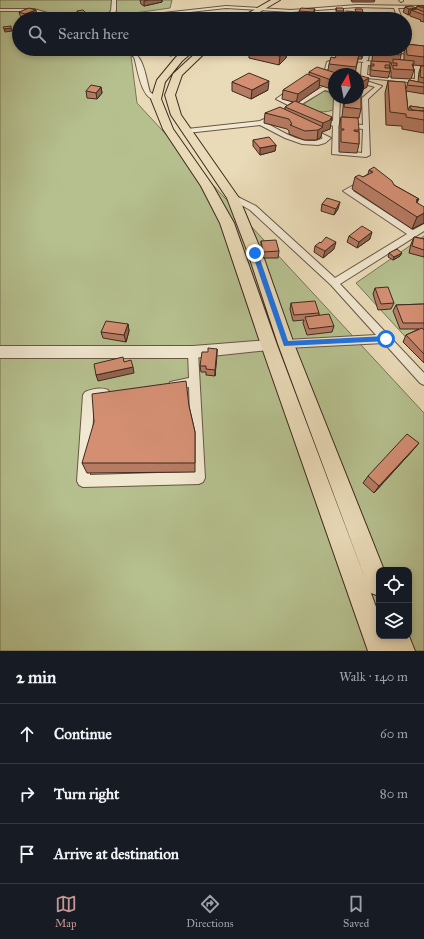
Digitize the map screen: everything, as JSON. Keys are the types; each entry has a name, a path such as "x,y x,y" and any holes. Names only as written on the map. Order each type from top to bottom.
{"main road":[{"path":"242,12 263,0"},
{"path":"255,12 276,0"},
{"path":"183,56 160,82 156,99 168,129 207,186 227,223 376,578"},
{"path":"197,56 178,74 170,95 176,115 233,198 255,253 277,344 380,651"},
{"path":"398,639 403,651"}],"street":[{"path":"114,0 116,8 114,12"},
{"path":"347,0 350,7"},
{"path":"178,12 226,7 291,11 350,7 424,7"},
{"path":"396,8 397,12"},
{"path":"410,8 417,11"},
{"path":"0,10 29,9 40,12"},
{"path":"412,50 424,53"},
{"path":"137,56 147,93 156,99"},
{"path":"363,68 366,56"},
{"path":"403,66 404,56"},
{"path":"328,73 326,73 330,62 343,58 421,68 418,81 364,78"},
{"path":"322,76 328,78"},
{"path":"364,80 379,86 364,98"},
{"path":"300,85 279,99 337,124 366,127"},
{"path":"187,131 261,123 296,106 321,87 328,89"},
{"path":"338,104 337,124 332,138 335,152 366,155 366,127 362,104"},
{"path":"278,114 285,118"},
{"path":"261,123 296,140 306,143 319,144 332,138"},
{"path":"300,124 332,138"},
{"path":"372,179 347,191 414,234"},
{"path":"233,198 253,208 334,284 424,380"},
{"path":"334,284 424,227"},
{"path":"0,352 193,352 277,344 386,339"},
{"path":"119,392 89,395 83,481 199,478 193,352"},
{"path":"164,386 194,382"}],"green space":[{"path":"0,0 172,0 170,8 142,12 12,12 12,56 131,56 137,103 424,413 424,651 0,651"},
{"path":"324,91 328,92 328,104 333,104 333,110 325,112 317,111 304,104"},
{"path":"424,236 424,357 356,283"}],"building":[{"path":"411,6 416,8 409,9 405,7"},
{"path":"29,8 36,10 30,12 19,12"},
{"path":"301,8 315,9 313,12 299,11"},
{"path":"336,8 343,8 344,11 337,11"},
{"path":"355,9 362,9 363,12 356,12"},
{"path":"417,9 424,12 424,15 411,10"},
{"path":"83,10 85,12 78,12 77,11"},
{"path":"11,26 11,28 4,29 3,27"},
{"path":"412,45 424,46 424,57 412,56"},
{"path":"336,56 359,56 356,67 329,64 331,57 335,58"},
{"path":"393,59 414,61 414,64 412,64 414,70 393,69 393,65 397,66 397,63 393,63"},
{"path":"371,61 390,62 390,65 385,65 385,68 390,68 390,72 371,70 371,66 374,66 374,64 371,64"},
{"path":"421,66 424,66 424,78 420,77"},
{"path":"317,67 328,70 328,79 309,72"},
{"path":"249,73 269,81 252,90 232,82"},
{"path":"307,74 320,79 298,94 283,90"},
{"path":"364,77 369,78 364,81"},
{"path":"409,80 424,83 424,87 407,85"},
{"path":"388,81 405,82 408,110 424,111 424,120 406,117 406,114 390,112"},
{"path":"91,85 101,87 96,93 86,91"},
{"path":"295,101 332,117 330,119 332,119 323,123 285,107"},
{"path":"344,104 361,104 361,109 344,107"},
{"path":"410,106 424,108 424,111 412,110"},
{"path":"280,107 323,127 318,130 305,131 290,125 292,124 289,119 265,113"},
{"path":"341,117 358,118 359,130 354,131 359,132 359,144 341,142 341,130 344,129 341,129"},
{"path":"269,137 276,145 260,148 253,140"},
{"path":"374,167 392,181 394,185 419,199 416,200 418,201 416,202 424,207 424,213 417,217 355,177 359,175 363,177 373,172 369,170"},
{"path":"327,198 340,202 336,209 322,204"},
{"path":"362,226 372,232 359,242 349,236"},
{"path":"326,237 336,242 325,251 315,246 320,242 321,243"},
{"path":"414,237 424,239 424,250 412,246"},
{"path":"276,240 279,251 263,252 261,241"},
{"path":"397,249 402,253 394,257 389,253"},
{"path":"388,287 394,303 381,304 375,288"},
{"path":"315,301 319,313 294,315 291,303"},
{"path":"424,304 424,323 403,323 396,305"},
{"path":"329,314 334,326 309,329 305,317"},
{"path":"106,321 128,324 124,335 101,332"},
{"path":"422,328 424,330 424,354 406,335"},
{"path":"208,348 217,349 215,370 206,369 206,366 200,366 202,352 208,352"},
{"path":"123,357 124,362 131,360 133,367 96,375 94,364"},
{"path":"186,381 189,406 195,432 195,463 82,463 94,422 92,394"},
{"path":"407,434 419,443 379,486 368,476"}],"route":[{"path":"255,253 286,344 386,339"}]}
